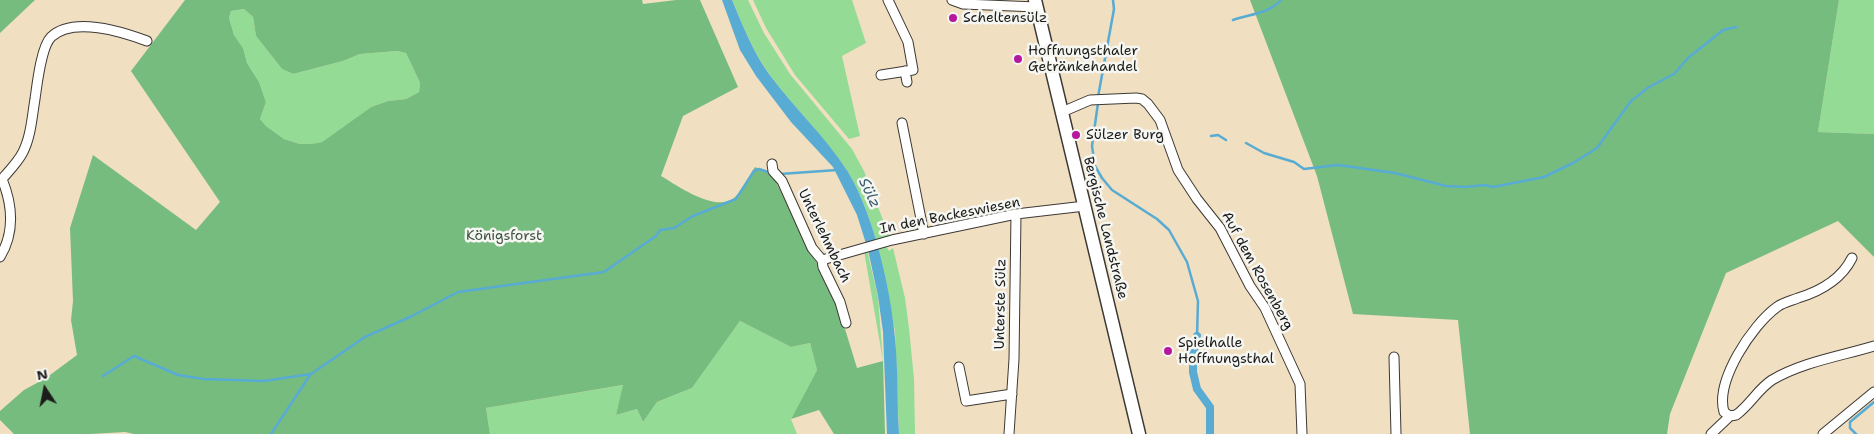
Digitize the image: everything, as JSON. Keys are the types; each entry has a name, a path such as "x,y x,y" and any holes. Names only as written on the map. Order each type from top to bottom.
{"main road":[{"name":"Bergische Landstraße","path":"1036,4 1140,434"}],"street":[{"path":"881,75 913,70 908,42 888,0"},
{"path":"952,0 962,4 1036,4"},
{"path":"0,257 8,240 12,222 9,200 1,179 23,151 32,123 37,82 43,54 50,38 60,31 77,27 115,30 147,41"},
{"path":"905,71 907,82"},
{"name":"Auf dem Rosenberg","path":"1062,112 1098,99 1136,98 1142,99 1160,120 1178,170 1220,228 1277,332 1300,384 1302,434"},
{"path":"902,124 924,234"},
{"name":"Unterlehmbach","path":"772,164 773,171 786,190 812,248 822,260 823,267 840,302 846,323"},
{"name":"In den Backeswiesen","path":"822,260 891,240 1016,214 1085,206"},
{"name":"Unterste Sülz","path":"1009,434 1012,394 1016,214"},
{"path":"1730,416 1724,412 1722,404 1723,392 1737,357 1760,322 1787,301 1835,281 1846,271 1852,258"},
{"path":"1711,434 1730,416 1736,415 1744,409 1770,381 1807,365 1874,346"},
{"path":"1394,357 1396,434"},
{"path":"960,367 966,401 1012,394"},
{"path":"1822,434 1874,392"}],"green space":[{"path":"0,0 35,0 0,33"},
{"name":"Königsforst","path":"185,0 642,0 643,4 676,0 700,0 738,87 683,116 661,176 687,192 718,202 727,201 735,197 755,167 768,173 775,180 837,303 857,368 883,361 885,434 834,434 819,410 791,419 817,370 810,343 791,347 740,321 692,388 657,402 643,422 637,409 616,415 623,385 486,408 490,434 134,434 125,432 14,434 0,420 0,411 24,390 46,378 77,355 71,320 73,301 70,228 93,155 196,230 220,202 131,71","holes":["244,9 253,17 256,36 282,69 293,74 343,61 360,54 397,51 406,53 420,83 419,92 406,99 388,101 371,107 322,142 300,144 284,139 266,126 260,119 266,102 259,82 247,63 243,48 234,35 229,18 231,11"]},
{"path":"732,0 748,0 764,33 790,74 852,149 864,171 890,238 876,241 865,208 851,177 830,147 778,86 764,66 749,39"},
{"path":"753,0 852,0 866,43 842,56 860,136 849,139 795,75 766,28"},
{"path":"1250,0 1839,0 1818,132 1874,134 1874,257 1838,221 1726,273 1670,414 1667,434 1470,434 1458,320 1353,314 1317,176"},
{"path":"1839,0 1874,0 1874,134 1818,132"},
{"path":"244,9 253,17 256,36 282,69 293,74 343,61 360,54 397,51 406,53 420,83 419,92 406,99 388,101 371,107 322,142 300,144 284,139 266,126 260,119 266,102 259,82 247,63 243,48 234,35 229,18 231,11"},
{"path":"886,246 889,251 893,248 905,298 914,379 915,434 899,434 895,331 878,248"},
{"path":"867,250 878,297 883,361 864,251"},
{"path":"740,321 791,347 810,343 817,370 791,419 797,434 490,434 486,408 624,385 616,415 637,409 643,422 657,402 692,388"}],"water":[{"path":"722,0 732,0 763,66 839,159 858,190 874,234 887,283 896,350 899,434 887,434 883,332 878,296 868,250 857,215 833,167 791,122 756,76 740,50"}],"waterway":[{"path":"1098,97 1114,9 1113,0"},
{"path":"1233,20 1265,11 1281,0"},
{"path":"1246,143 1264,153 1294,162 1304,169 1338,165 1395,173 1446,186 1485,185 1493,187 1544,177 1573,163 1597,148 1631,101 1649,87 1674,74 1688,58 1723,30 1736,27"},
{"path":"1098,103 1092,146 1095,166 1112,190 1157,219 1169,230 1187,262 1198,301 1197,336"},
{"path":"1211,136 1218,135 1226,140"},
{"path":"103,376 134,356 178,375 204,379 264,381 311,374 365,337 412,316 458,292 604,272 656,236 660,230 674,228 693,216 736,199 754,171 759,169 771,173"},
{"path":"780,174 837,170"},
{"path":"1197,336 1193,356 1193,372 1197,389 1210,407 1210,434"},
{"path":"271,434 310,375"},
{"path":"1856,434 1850,428 1850,422 1874,402"}],"place":[{"name":"Scheltensülz","path":"953,18"},
{"name":"Hoffnungsthaler Getränkehandel","path":"1018,59"},
{"name":"Sülzer Burg","path":"1076,135"},
{"name":"Spielhalle Hoffnungsthal","path":"1168,351"}],"water label":[{"name":"Sülz","path":"869,193"}]}
